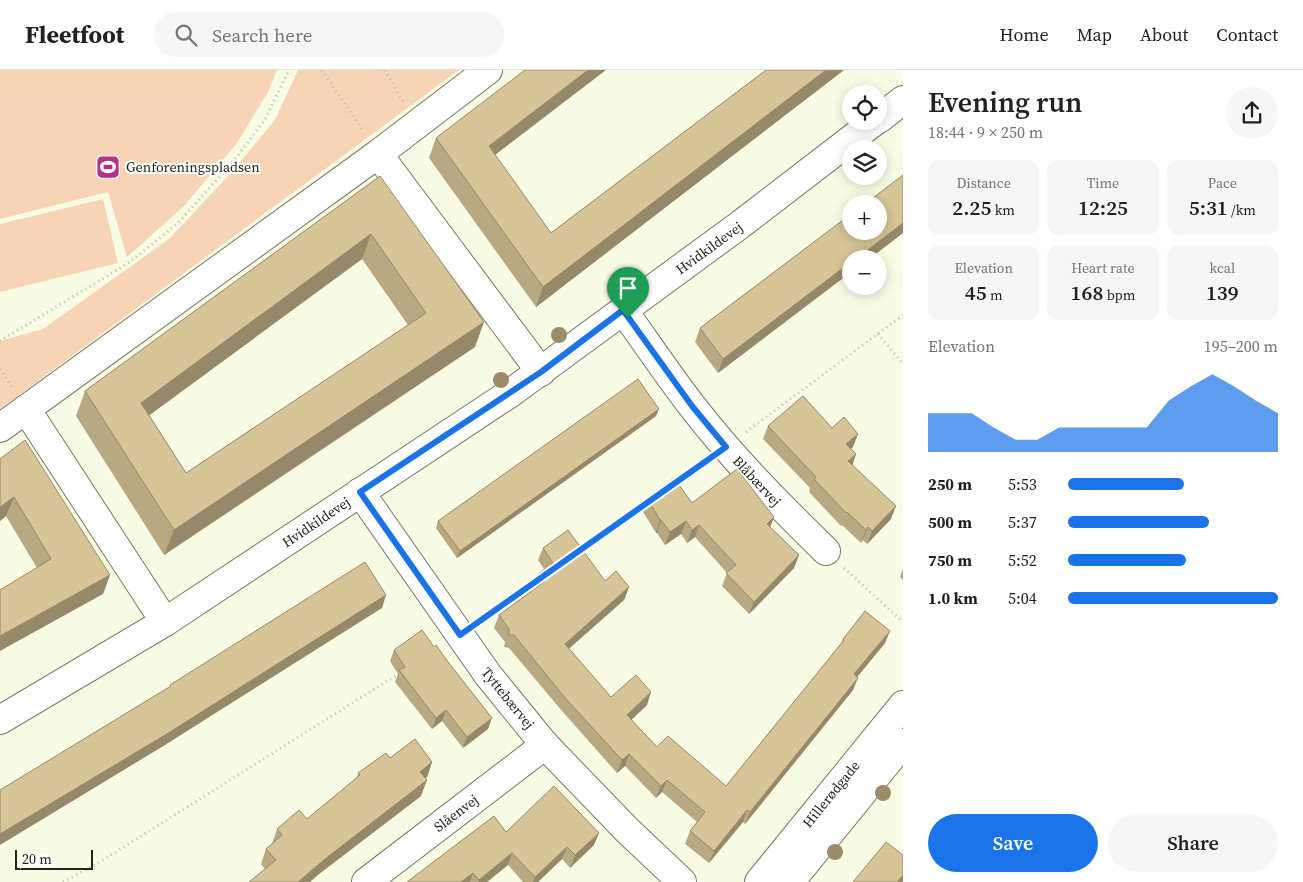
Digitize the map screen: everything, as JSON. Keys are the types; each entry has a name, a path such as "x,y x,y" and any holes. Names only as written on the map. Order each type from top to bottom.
{"street":[{"path":"0,428 378,154 488,70"},
{"path":"887,113 903,100"},
{"name":"Hvidkildevej","path":"0,720 165,622 541,372 741,224 863,130"},
{"path":"378,154 541,372"},
{"name":"Blåbærvej","path":"623,310 692,406 726,447 772,498 826,551"},
{"path":"26,409 165,622"},
{"name":"Tyttebærvej","path":"360,492 488,675 546,745 627,830 682,882"},
{"name":"Hillerødgade","path":"759,882 903,705"},
{"name":"Hillerødgade","path":"790,882 903,743"},
{"name":"Slåenvej","path":"366,882 546,745"}],"path":[{"path":"0,341 130,262 178,223 232,163 264,122 289,70"},
{"path":"322,70 378,154"},
{"path":"385,70 416,125"},
{"path":"670,487 903,314"},
{"path":"878,334 903,364"},
{"path":"573,555 654,498"},
{"path":"826,551 903,622"},
{"path":"460,635 540,578"},
{"path":"63,882 100,862 401,672"}],"shaded area":[{"name":"Genforeningspladsen","path":"0,70 277,70 268,92 237,143 184,206 127,257 108,192 0,219"},
{"path":"298,70 459,70 0,409 0,341 43,329 169,239 229,175 275,120"},
{"path":"103,199 118,263 0,292 0,224"}],"building":[{"path":"525,70 588,70 489,146 551,233 766,70 826,70 543,287 436,138"},
{"path":"903,175 903,223 887,235 887,195 877,195"},
{"path":"380,176 484,322 174,530 85,391","holes":["371,234 426,313 186,473 141,403"]},
{"path":"842,221 842,240 881,240 868,250 842,250 842,269 723,359 700,328"},
{"path":"638,379 659,409 460,551 438,521"},
{"path":"803,396 832,428 844,417 858,434 846,444 856,454 848,461 896,506 872,531 868,527 866,530 846,513 814,479 816,477 768,426"},
{"path":"25,440 110,575 0,636 0,590 51,559 14,497 0,507 0,459"},
{"path":"737,469 774,517 767,524 799,555 754,602 726,573 736,565 699,525 692,530 686,521 670,532 660,520 647,498 674,478 692,503"},
{"path":"568,530 605,581 616,571 629,587 565,644 611,697 636,675 651,692 627,715 657,747 668,736 726,786 844,640 865,611 890,631 854,674 858,678 750,812 747,810 714,851 690,831 705,812 667,780 661,786 629,754 622,760 566,699 514,635 509,635 509,629 499,615 544,582 538,574 553,563 543,548"},
{"path":"365,562 386,595 170,732 0,834 0,790 171,686"},
{"path":"422,630 434,647 436,645 492,718 467,737 446,710 436,718 399,670 405,667 394,650"},
{"path":"415,739 432,762 420,772 427,780 298,882 249,882 276,860 266,849 282,835 277,829 299,810 307,819 360,775 358,773 386,753 390,758"},
{"path":"554,786 599,833 575,855 567,847 535,877 512,853 479,880 473,873 461,882 407,882 494,816 506,832"},
{"path":"886,842 903,855 903,875 897,882 853,882"}],"place":[{"name":"Genforeningspladsen","path":"108,167"}],"route":[{"path":"623,310 628,318 692,406 726,447 460,635 360,492 541,372 623,310"}]}
